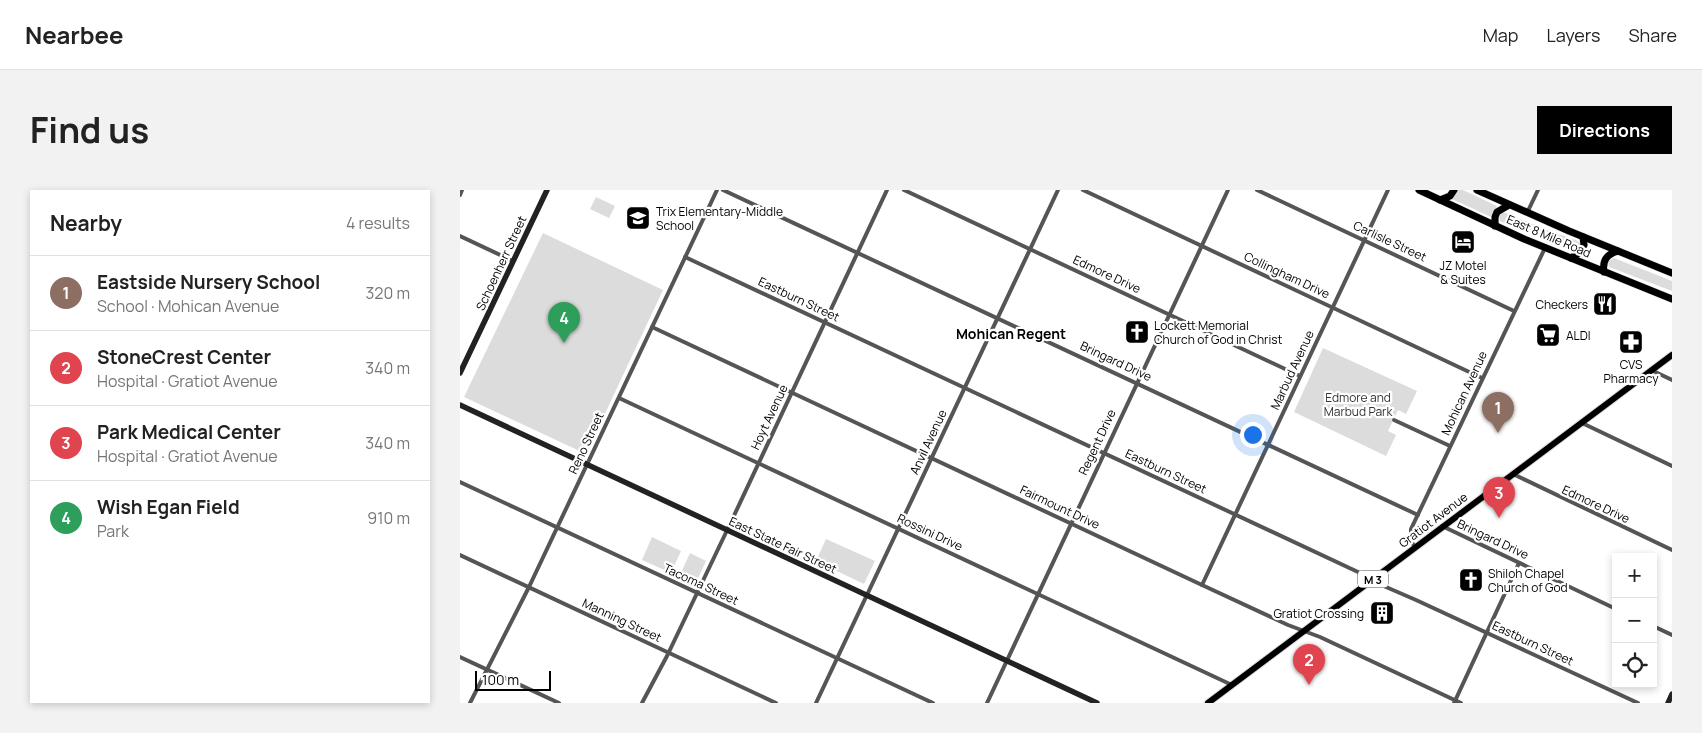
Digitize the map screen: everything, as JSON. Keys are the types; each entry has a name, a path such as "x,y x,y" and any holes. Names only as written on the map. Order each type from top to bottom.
{"highway":[{"name":"East 8 Mile Road","path":"1419,190 1545,248 1672,299"},
{"path":"1440,200 1450,196 1454,190"},
{"name":"East 8 Mile Road","path":"1477,190 1527,213 1672,273"},
{"path":"1495,226 1497,212 1509,205"},
{"path":"1571,258 1582,251 1584,237"},
{"path":"1604,272 1603,264 1605,258 1618,251"}],"main road":[{"name":"Gratiot Avenue","path":"1208,703 1672,355"}],"street":[{"path":"460,195 462,190"},
{"name":"Schoenherr Street","path":"460,372 547,190"},
{"name":"Reno Street","path":"470,703 529,588 717,190"},
{"name":"Bringard Drive","path":"724,190 1418,515"},
{"name":"Hoyt Avenue","path":"642,703 697,593 887,190"},
{"name":"Edmore Drive","path":"904,190 1300,376"},
{"name":"Anvil Avenue","path":"816,703 1058,190"},
{"name":"Collingham Drive","path":"1083,190 1482,378"},
{"name":"Regent Drive","path":"987,703 1070,522 1228,190"},
{"name":"Carlisle Street","path":"1257,190 1514,311"},
{"name":"Marbud Avenue","path":"1202,585 1388,190"},
{"path":"1527,213 1538,190"},
{"path":"460,236 513,261"},
{"name":"Mohican Avenue","path":"1415,548 1410,535 1418,515 1545,248"},
{"name":"Eastburn Street","path":"685,257 1638,703"},
{"name":"Fairmount Drive","path":"652,327 1202,585 1304,631 1320,636 1454,702 1461,703"},
{"path":"1651,370 1672,380"},
{"name":"Rossini Drive","path":"619,398 1232,685"},
{"name":"East State Fair Street","path":"460,405 1097,703"},
{"path":"1394,420 1450,446"},
{"path":"1582,423 1672,466"},
{"name":"Edmore Drive","path":"1513,474 1672,550"},
{"name":"Tacoma Street","path":"460,482 933,703"},
{"name":"Bringard Drive","path":"1442,526 1612,606"},
{"name":"Manning Street","path":"460,556 776,703"},
{"path":"1454,702 1519,563"},
{"path":"1657,628 1672,635"},
{"path":"460,657 559,703"},
{"path":"1668,703 1672,694"}],"green space":[{"path":"1458,190 1463,190 1497,206 1491,217 1452,199"},
{"path":"596,197 615,206 609,218 590,209"},
{"path":"1502,213 1576,240 1580,243 1580,247 1577,250 1572,250 1500,221 1499,216"},
{"path":"543,233 663,290 586,454 464,397"},
{"path":"1614,258 1672,281 1672,291 1609,267 1608,261"},
{"name":"Edmore and Marbud Park","path":"1323,348 1417,391 1406,414 1398,410 1388,431 1396,435 1386,456 1294,412"},
{"path":"652,537 681,551 671,573 642,560"},
{"path":"826,539 875,561 864,584 816,561"},
{"path":"690,553 706,561 695,585 679,577"}],"place":[{"name":"Trix Elementary-Middle School","path":"638,218"},
{"name":"JZ Motel & Suites","path":"1463,242"},
{"name":"Checkers","path":"1605,304"},
{"name":"Lockett Memorial Church of God in Christ","path":"1137,332"},
{"name":"ALDI","path":"1548,335"},
{"name":"CVS Pharmacy","path":"1631,342"},
{"name":"Wish Egan Field","path":"564,343"},
{"name":"Eastside Nursery School","path":"1498,433"},
{"name":"Park Medical Center","path":"1499,518"},
{"name":"Shiloh Chapel Church of God","path":"1471,580"},
{"name":"Gratiot Crossing","path":"1382,613"},
{"name":"StoneCrest Center","path":"1309,685"}],"district":[{"name":"Mohican Regent","path":"1011,333"}]}
